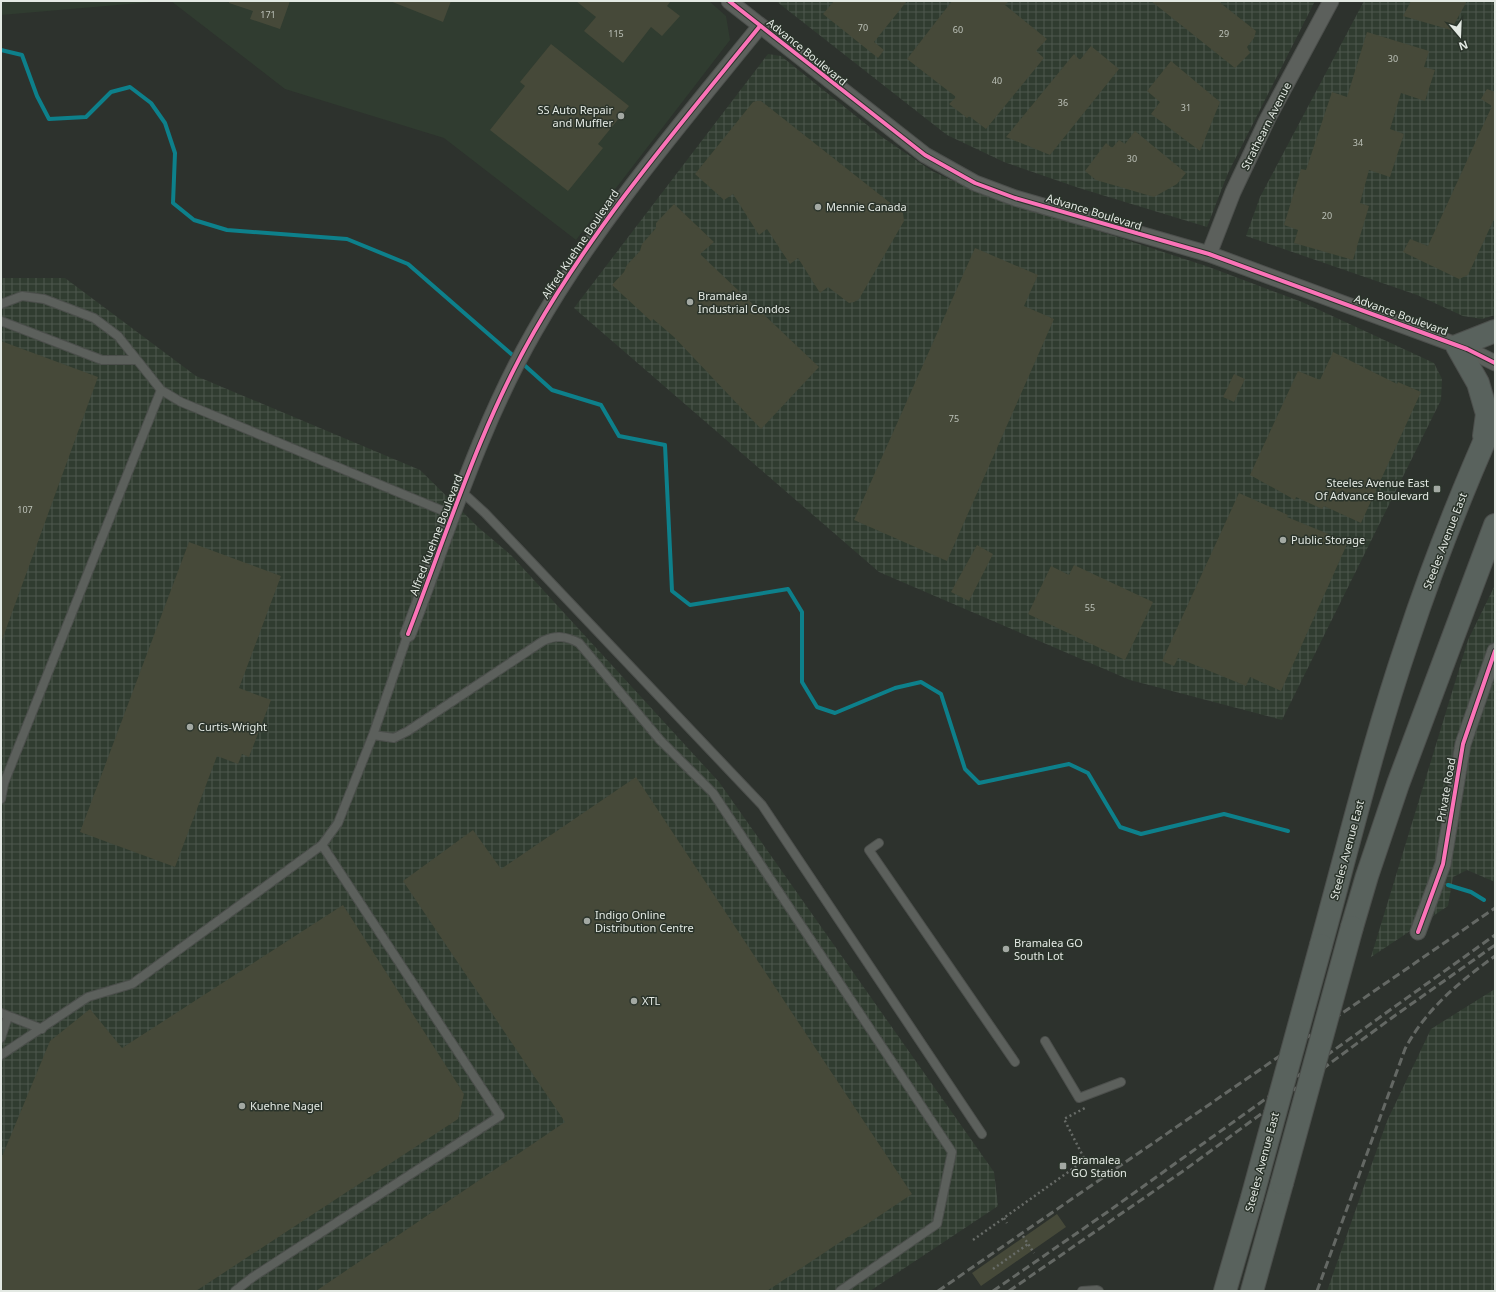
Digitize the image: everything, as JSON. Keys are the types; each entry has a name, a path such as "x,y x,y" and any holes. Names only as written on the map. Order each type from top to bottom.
{"main road":[{"path":"1482,445 1486,414 1485,408 1478,383 1457,346 1495,331"},
{"name":"Steeles Avenue East","path":"1225,1291 1252,1198 1366,779 1408,639 1446,534 1495,417"},
{"path":"1252,1291 1367,876 1398,784 1495,525"}],"street":[{"name":"Advance Boulevard","path":"730,1 925,155 975,182 1016,198 1209,254 1457,346 1495,363"},
{"name":"Strathearn Avenue","path":"1209,254 1232,192 1268,118 1331,1"},
{"name":"Alfred Kuehne Boulevard","path":"408,634 477,452 506,387 533,333 576,262 629,188 760,26"},
{"name":"Private Road","path":"1418,932 1443,864 1463,744 1495,650"}],"lane":[{"path":"1,304 22,296 44,299 94,318 118,336 161,390 181,402 453,515"},
{"path":"1,320 102,360 136,360"},
{"path":"1,799 3,784 161,390"},
{"path":"462,492 485,513 762,804 982,1134"},
{"path":"1,1055 88,997 132,984 322,846 338,823 373,735 408,634"},
{"path":"373,735 394,738 408,731 543,641 552,637 561,636 570,638 578,643 660,740 713,793 952,1152 937,1224 840,1291"},
{"path":"879,843 869,850 1015,1062"},
{"path":"235,1291 259,1272 500,1116 322,846"},
{"path":"1,1038 5,1014 42,1029"},
{"path":"1045,1040 1079,1098 1121,1082"},
{"path":"1082,1291 1099,1291"}],"path":[{"path":"973,1240 1085,1160 1064,1119 1091,1105"},
{"path":"1004,1218 1007,1223"},
{"path":"1023,1236 1034,1254"},
{"path":"994,1269 1028,1244"}],"shaded area":[{"path":"1,1 164,1 1,15"},
{"path":"171,1 709,1 726,16 730,40 576,240 444,138 285,89"},
{"path":"776,1 1315,1 1228,173 1207,227 1079,188 1004,162 947,135"},
{"path":"1364,1 1495,1 1495,315 1482,319 1463,316 1417,295 1246,236 1260,197"},
{"path":"768,54 781,56 882,137 932,171 971,189 1209,267 1302,302 1434,363 1442,379 1441,400 1282,720 1130,680 879,572 574,308"},
{"path":"1,278 65,278 196,376 420,470 479,528 511,555 719,782 994,1172 998,1206 870,1291 1,1291"},
{"path":"1495,585 1495,882 1467,870 1453,877 1448,906 1371,957 1468,640"},
{"path":"1495,989 1495,1291 1327,1291 1387,1121 1431,1029"}],"building":[{"path":"229,1 290,1 280,29 250,19 253,11 229,3"},
{"path":"390,1 451,1 443,22"},
{"path":"576,1 671,1 667,6 680,16 662,36 651,27 623,63 584,31 596,17"},
{"path":"834,1 907,1 874,42 884,50 878,58 823,14"},
{"path":"952,1 1009,1 1005,5 1047,39 1036,51 1044,58 986,129 969,116 967,118 949,104 956,97 907,59"},
{"path":"1151,1 1218,1 1256,31 1254,38 1247,47 1250,53 1235,68"},
{"path":"1411,1 1467,1 1451,30 1403,16"},
{"path":"1367,32 1429,51 1424,67 1435,70 1425,101 1401,93 1390,129 1404,134 1390,177 1369,170 1360,203 1369,206 1353,260 1294,243 1298,230 1284,225 1301,169 1306,170 1332,92 1347,97"},
{"path":"551,44 629,106 598,144 603,148 568,191 490,130 525,86 520,82"},
{"path":"1091,46 1119,69 1050,155 1006,137 1074,54 1080,60"},
{"path":"1171,61 1220,102 1200,151 1151,114 1160,102 1147,91"},
{"path":"1487,89 1495,92 1495,217 1468,275 1459,279 1403,252 1410,239 1428,246 1492,106 1481,99"},
{"name":"Mennie Canada","path":"761,101 903,213 904,221 859,299 854,302 849,303 828,287 820,293 798,258 790,264 767,229 759,235 733,194 724,200 695,174 753,102"},
{"path":"1135,131 1186,173 1177,184 1154,197 1096,180 1085,171 1106,143 1112,148 1119,140 1125,144"},
{"name":"Bramalea Industrial Condos","path":"674,204 714,242 700,254 819,367 761,429 674,337 653,319 651,321 612,285 640,251 642,244 656,228 656,223"},
{"path":"975,248 1038,275 1024,306 1054,319 947,561 854,520"},
{"path":"1,341 98,377 2,640 1,640"},
{"path":"1333,352 1397,384 1398,382 1421,392 1361,523 1324,506 1322,509 1296,497 1295,500 1250,475 1298,371 1320,380"},
{"path":"1234,374 1245,379 1234,402 1223,397"},
{"path":"1239,493 1288,515 1287,517 1348,542 1281,691 1250,677 1246,686 1178,658 1174,666 1162,661"},
{"name":"Curtis-Wright","path":"189,542 281,576 239,688 271,700 249,757 242,754 238,764 217,756 175,867 80,832"},
{"path":"977,545 993,554 969,601 951,592"},
{"path":"1074,565 1153,602 1125,660 1028,614 1051,566 1069,575"},
{"name":"XTL","path":"636,777 912,1194 767,1291 316,1291 565,1122 403,881 473,830 501,869"},
{"name":"Kuehne Nagel","path":"343,905 464,1094 458,1119 196,1291 1,1291 1,1159 50,1041 90,1009 122,1048"},
{"path":"1057,1214 1066,1227 981,1286 972,1273"}],"waterway":[{"path":"1,50 22,55 37,96 49,119 86,117 111,92 130,87 151,103 165,123 175,153 173,203 194,220 227,230 347,239 408,264 517,359"},
{"path":"522,363 552,390 601,405 619,436 665,445 672,591 690,605 788,589 802,612 802,682 817,707 835,713 895,688 921,682 941,694 965,769 979,783 1069,764 1088,773 1120,827 1141,834 1224,814 1288,831"},
{"path":"1448,885 1471,892 1484,900"}],"railway":[{"path":"938,1291 1495,908"},
{"path":"993,1291 1106,1213 1495,935"},
{"path":"1009,1291 1186,1169 1393,1017 1495,945"},
{"path":"1317,1291 1405,1049 1423,1021 1444,997 1495,956"}],"cycle path":[{"path":"729,1 925,155 975,183 1015,198 1209,254 1467,349 1495,363"},
{"path":"408,634 465,480 497,405 534,332 585,251 641,174 760,26"},
{"path":"1418,932 1443,864 1463,744 1495,651"}],"place":[{"name":"SS Auto Repair and Muffler","path":"621,116"},
{"name":"Mennie Canada","path":"818,207"},
{"name":"Bramalea Industrial Condos","path":"690,302"},
{"name":"Steeles Avenue East Of Advance Boulevard","path":"1437,489"},
{"name":"Public Storage","path":"1283,540"},
{"name":"Curtis-Wright","path":"190,727"},
{"name":"Indigo Online Distribution Centre","path":"587,921"},
{"name":"Bramalea GO South Lot","path":"1006,949"},
{"name":"XTL","path":"634,1001"},
{"name":"Kuehne Nagel","path":"242,1106"},
{"name":"Bramalea GO Station","path":"1063,1166"}]}
